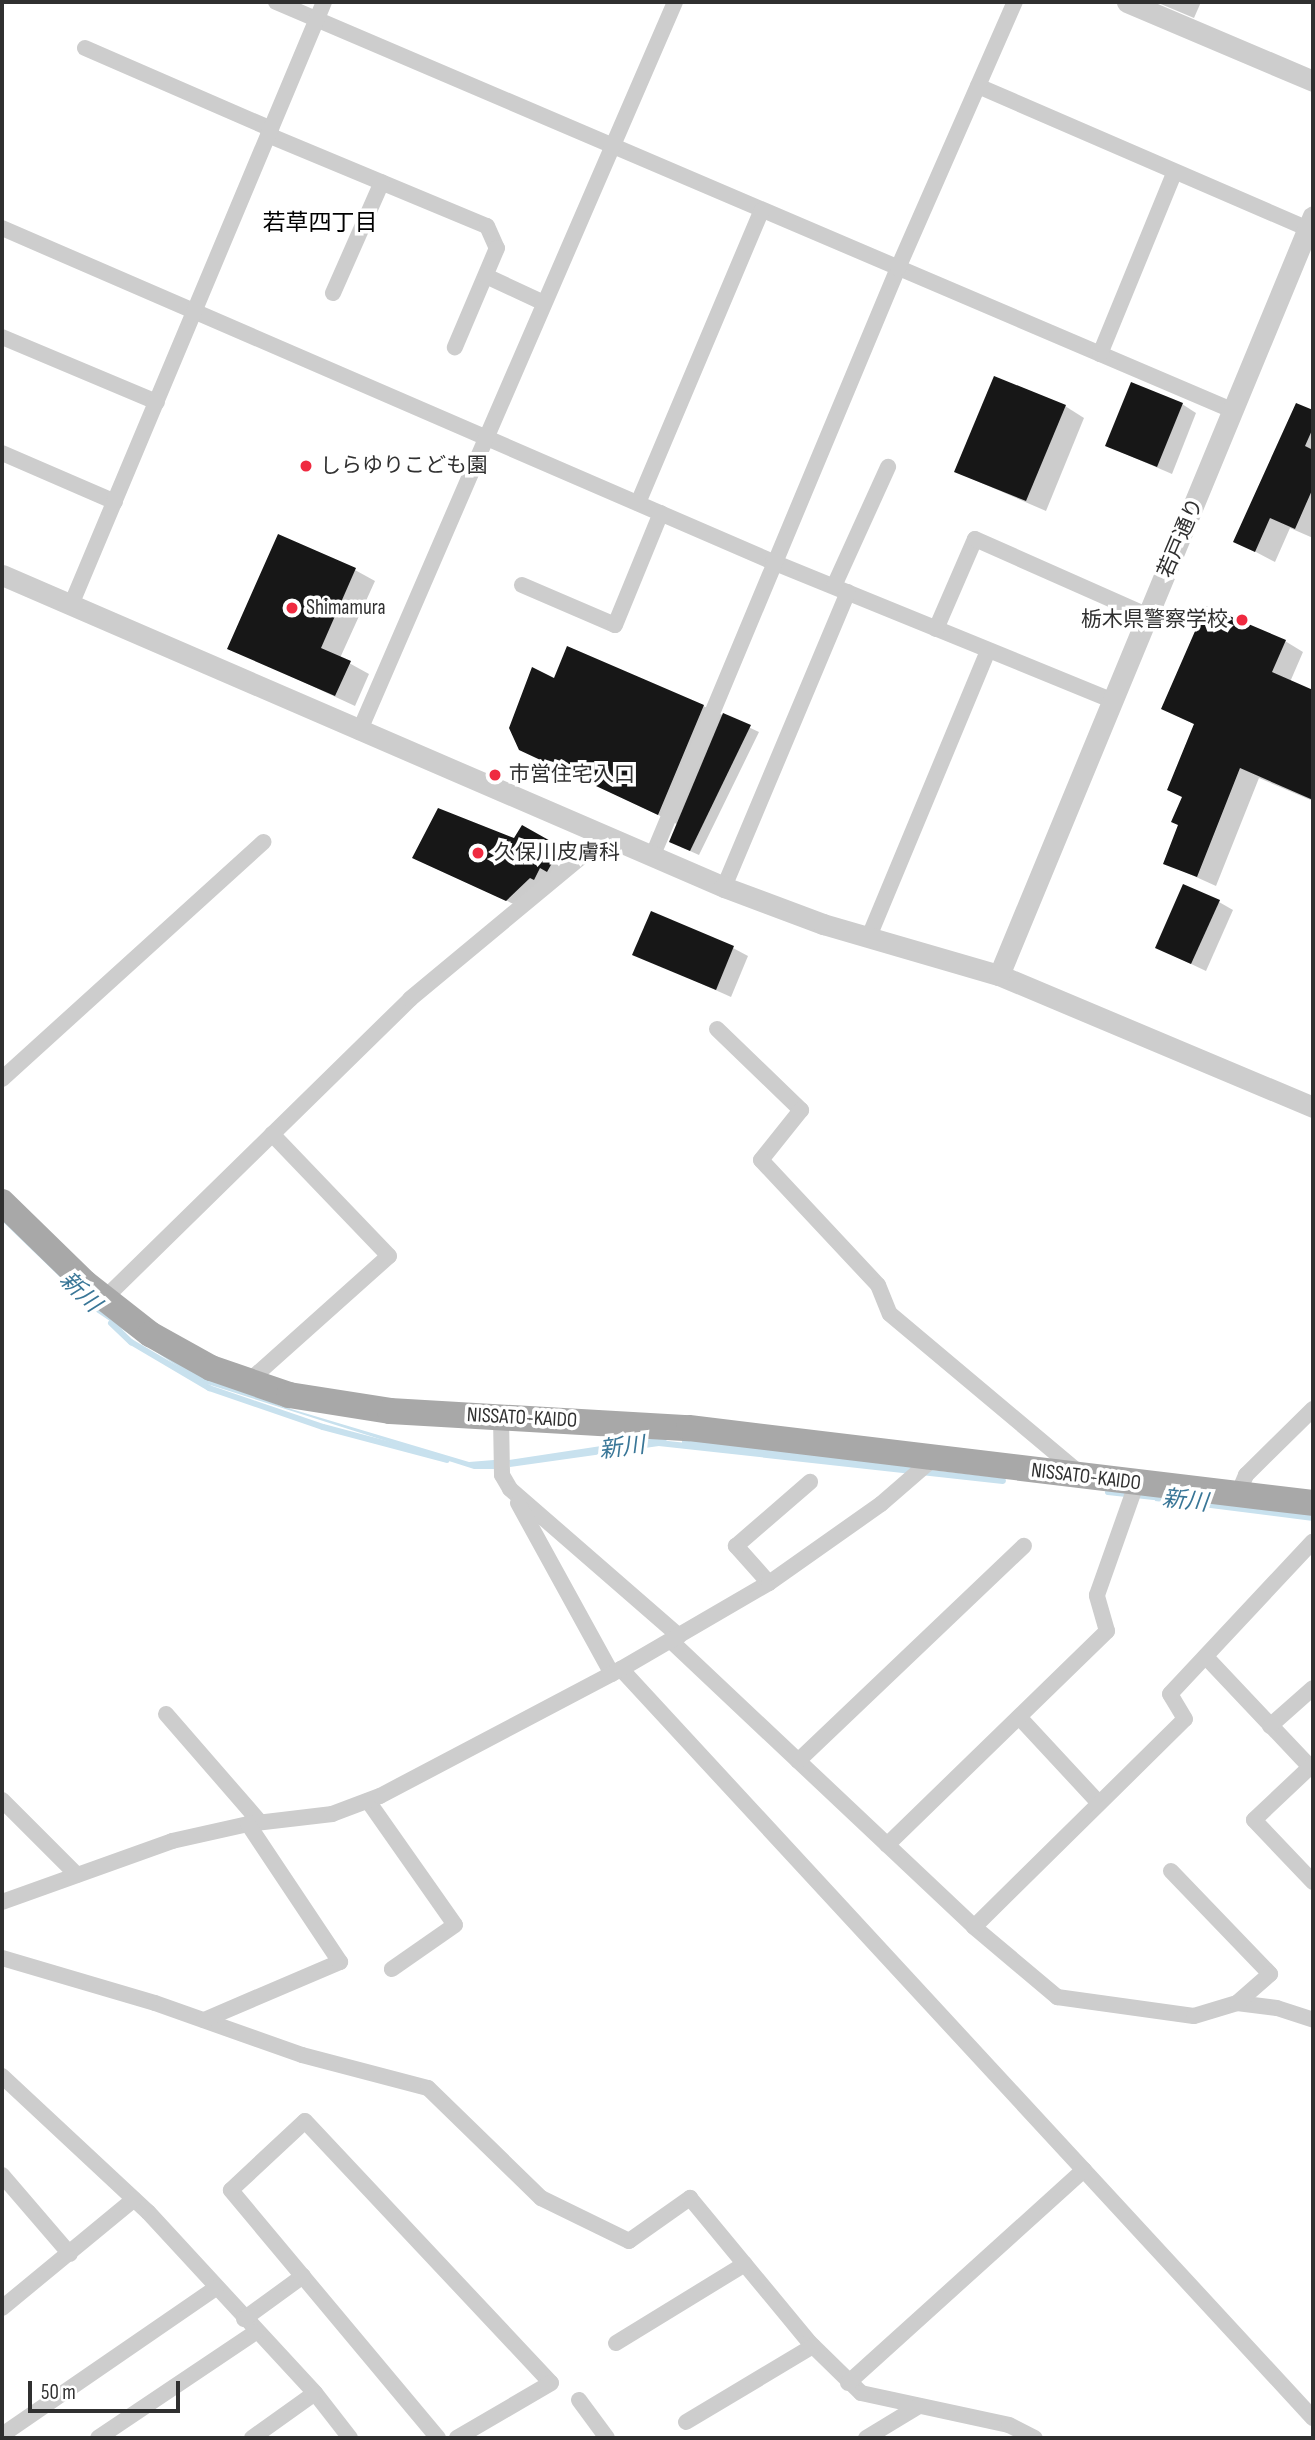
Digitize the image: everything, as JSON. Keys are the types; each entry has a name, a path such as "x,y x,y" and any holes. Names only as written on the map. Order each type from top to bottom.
{"main road":[{"name":"NISSATO-KAIDO","path":"2,1202 104,1299 179,1353 248,1382 338,1404 689,1428 930,1462 1083,1476 1134,1491 1238,1494 1313,1503"}],"street":[{"path":"276,2 1234,411"},
{"path":"71,605 324,2"},
{"path":"359,732 675,2"},
{"path":"652,857 773,562 1015,2"},
{"path":"1127,2 1313,81"},
{"path":"85,48 382,182 487,226 497,248 455,347"},
{"path":"978,86 1174,174 1310,223"},
{"path":"1100,354 1174,174"},
{"path":"333,292 382,182"},
{"path":"638,503 762,210"},
{"name":"若戸通り","path":"999,975 1310,223"},
{"path":"2,228 197,310 773,562 1114,701"},
{"path":"486,276 544,303"},
{"path":"2,337 157,402"},
{"path":"2,453 115,502"},
{"path":"724,887 888,467"},
{"path":"522,585 615,625 662,513"},
{"path":"936,629 975,539 1149,616"},
{"path":"2,575 359,732 724,887 869,939 999,975 1313,1108"},
{"path":"869,939 988,651"},
{"path":"104,1299 410,999 605,837"},
{"path":"2,1079 263,842"},
{"path":"717,1029 801,1110 761,1160 878,1285 890,1314 1083,1476"},
{"path":"248,1382 389,1256 272,1133"},
{"path":"1238,1494 1246,1475 1313,1409"},
{"path":"501,1417 502,1473 616,1671 1313,2418"},
{"path":"2,1902 172,1841 254,1823 332,1814 368,1801 675,1639 769,1583 930,1462"},
{"path":"769,1583 736,1546 810,1482"},
{"path":"510,1489 675,1639 797,1761 974,1927 1057,1997 1194,2016 1237,2003 1277,2008 1313,2020"},
{"path":"887,1845 1107,1631 1097,1595 1134,1491"},
{"path":"974,1927 1185,1719 1170,1694 1313,1541"},
{"path":"797,1761 1024,1546"},
{"path":"1206,1657 1310,1767 1254,1820 1313,1882"},
{"path":"1270,1726 1313,1688"},
{"path":"166,1714 254,1823 340,1962 205,2020"},
{"path":"1019,1717 1099,1804"},
{"path":"2,1800 77,1875"},
{"path":"368,1801 456,1925 392,1969"},
{"path":"1171,1871 1270,1974 1237,2003"},
{"path":"2,1958 205,2020 302,2055 428,2088 541,2198 629,2241 690,2198 813,2346 861,2393 1009,2425 1035,2438"},
{"path":"2,2076 134,2199 316,2393 350,2438"},
{"path":"438,2438 231,2190 305,2121 551,2382 457,2438"},
{"path":"848,2383 1084,2170"},
{"path":"2,2175 70,2254"},
{"path":"2,2308 134,2199"},
{"path":"616,2343 745,2264"},
{"path":"244,2319 303,2276"},
{"path":"2,2435 216,2288"},
{"path":"98,2438 256,2332"},
{"path":"686,2422 813,2346"},
{"path":"252,2438 316,2393"},
{"path":"579,2400 607,2438"},
{"path":"866,2438 919,2406"}],"water":[{"path":"2,1211 206,1376 281,1406 469,1462 494,1460 495,1469 474,1469 201,1382 95,1311 2,1221"},
{"path":"667,1436 666,1445 510,1467 509,1460"},
{"path":"682,1437 912,1462 911,1470 682,1445"},
{"path":"1156,1493 1313,1512 1313,1521 1155,1501"}],"building":[{"path":"994,376 1066,405 1026,501 954,472"},
{"path":"1131,382 1183,403 1157,467 1105,446"},
{"path":"1296,403 1313,410 1313,428 1305,446 1313,450 1313,488 1295,529 1270,518 1255,552 1233,542"},
{"name":"Shimamura","path":"278,534 356,568 321,648 351,661 335,696 227,649"},
{"path":"1206,606 1286,640 1272,672 1313,690 1313,800 1240,768 1197,877 1163,864 1178,825 1171,822 1182,797 1167,790 1194,724 1161,709"},
{"path":"567,646 704,705 658,815 519,750 509,728 532,667 554,678"},
{"path":"723,713 751,725 690,851 669,842"},
{"path":"438,808 514,838 522,825 561,847 547,872 540,868 534,880 530,878 506,901 412,858"},
{"path":"1183,884 1220,900 1191,964 1155,948"},
{"path":"651,911 734,946 716,990 632,955"}],"waterway":[{"name":"新川","path":"111,1323 131,1342 209,1388 323,1427 447,1460"},
{"name":"新川","path":"659,1443 1003,1481"},
{"name":"新川","path":"1108,1492 1163,1498"}],"place":[{"name":"しらゆりこども園","path":"306,466"},
{"name":"Shimamura","path":"292,608"},
{"name":"栃木県警察学校","path":"1242,620"},
{"name":"市営住宅入口","path":"495,775"},
{"name":"久保川皮膚科","path":"478,853"}],"district":[{"name":"若草四丁目","path":"320,223"}]}
